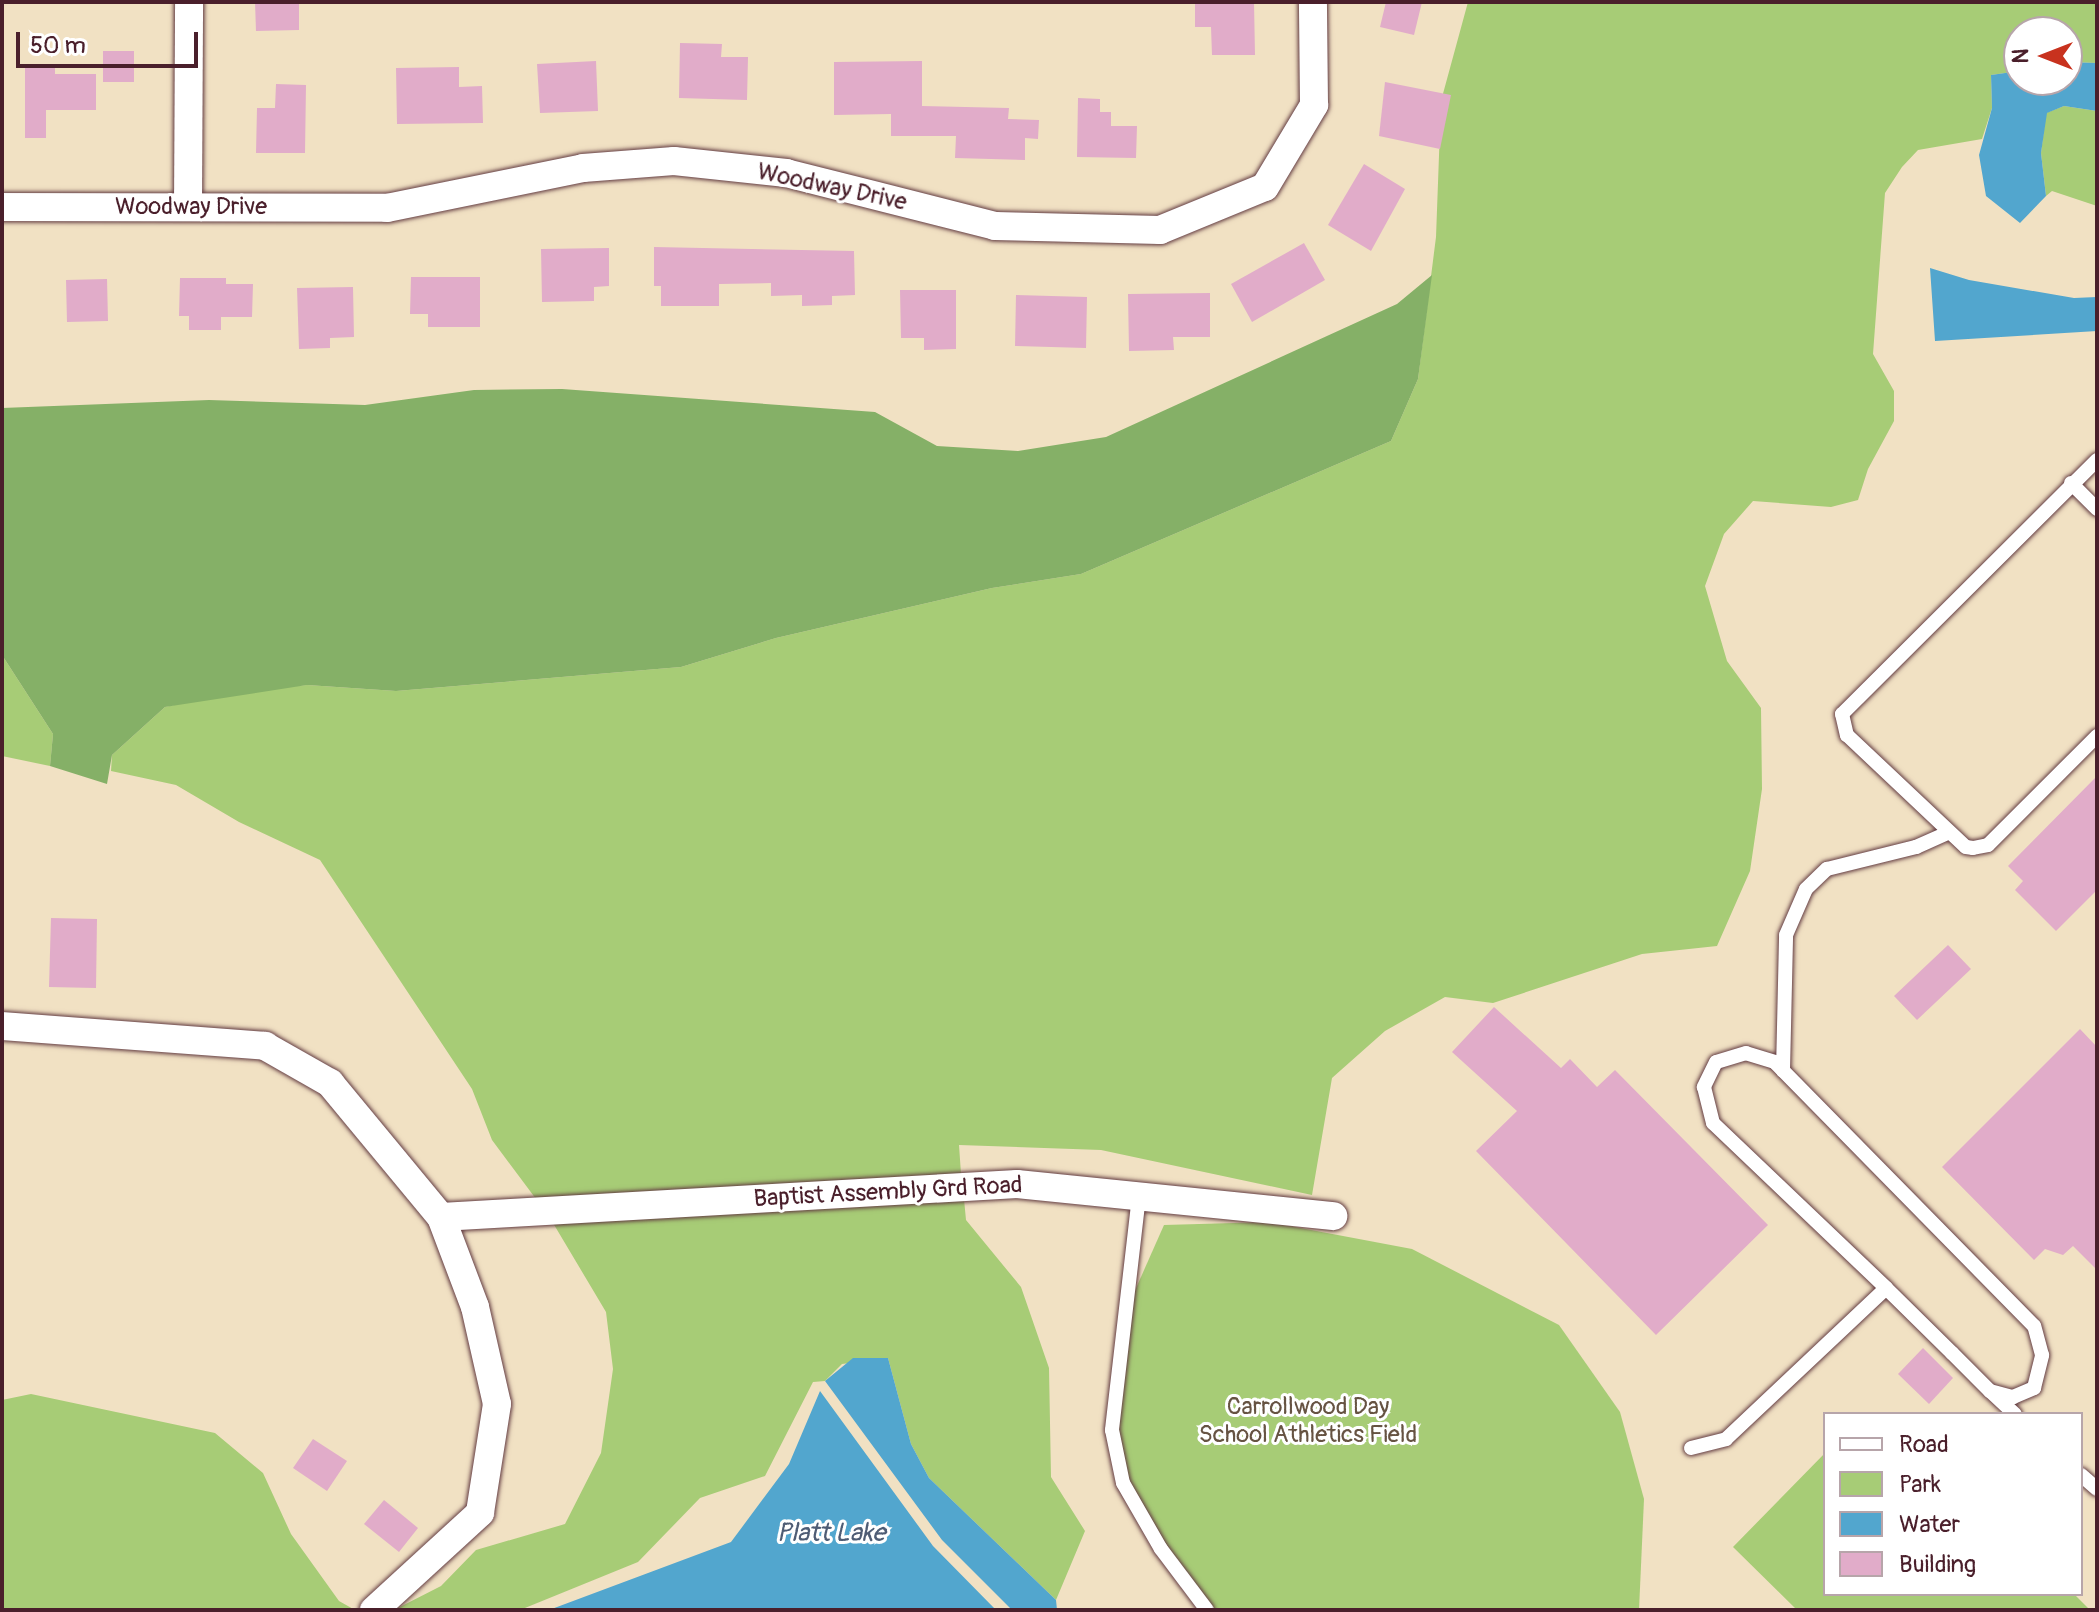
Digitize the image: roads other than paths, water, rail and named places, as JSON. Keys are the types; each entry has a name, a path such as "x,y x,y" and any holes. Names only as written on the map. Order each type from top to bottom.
{"street":[{"path":"188,207 189,2"},
{"name":"Woodway Drive","path":"2,207 387,208 583,168 674,161 786,173 995,226 1160,230 1265,187 1314,105 1313,2"},
{"path":"2,1026 265,1046 330,1083 441,1217 475,1307 497,1404 480,1513 374,1610"},
{"name":"Baptist Assembly Grd Road","path":"441,1217 1017,1184 1333,1216"}],"lane":[{"path":"2097,460 1842,714 1847,735 1966,847 1988,845 2097,736"},
{"path":"2071,483 2097,509"},
{"path":"1783,1071 1786,935 1806,889 1827,869 1916,847 1949,832"},
{"path":"1990,1391 2013,1397 2034,1388 2042,1355 2034,1326 1783,1071 1761,1054 1731,1053 1716,1062 1704,1087 1713,1123 1886,1288 1990,1391 2013,1412"},
{"path":"1139,1196 1112,1430 1123,1483 1161,1549 1207,1610"},
{"path":"1691,1448 1726,1439 1886,1288"}],"water":[{"path":"2083,63 2097,63 2097,111 2064,106 2047,113 2041,153 2046,196 2020,223 1986,196 1979,155 1992,108 1991,75 2003,73 2003,96 2083,96"},
{"path":"1930,268 1969,280 2074,298 2097,297 2097,331 1935,341"},
{"path":"853,1358 888,1358 911,1444 929,1478 1056,1600 1057,1610 1012,1610 942,1540 825,1381"},
{"name":"Platt Lake","path":"820,1391 933,1546 996,1610 549,1610 731,1542 789,1464"}],"park label":[{"name":"Carrollwood Day School Athletics Field","path":"1308,1421"}]}
